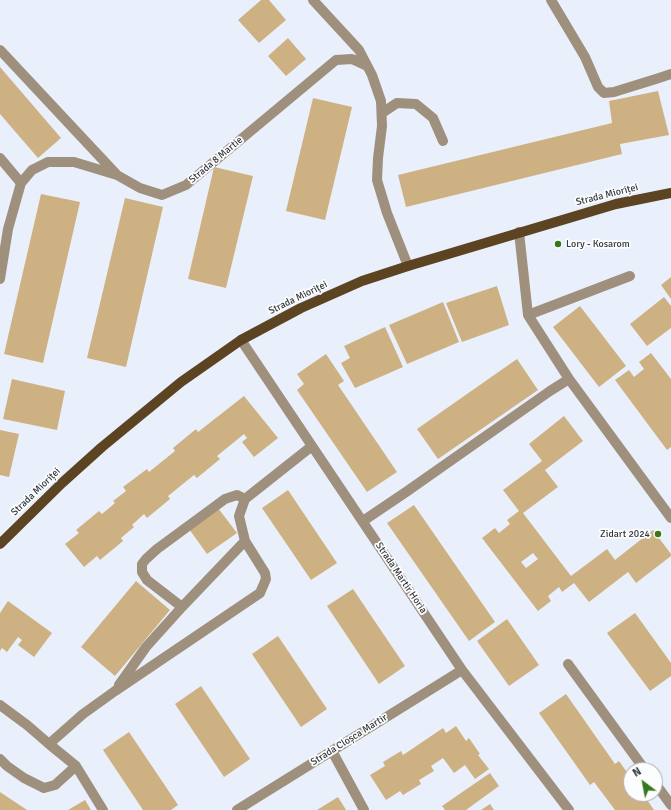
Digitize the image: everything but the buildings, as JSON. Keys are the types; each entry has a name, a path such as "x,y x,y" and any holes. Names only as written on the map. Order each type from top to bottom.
{"main road":[{"name":"Strada Mioriței","path":"0,544 62,483 102,447 181,382 242,340 301,308 362,281 408,266 616,204 671,193"}],"street":[{"path":"313,0 359,50 372,75 381,101 382,113 377,180 387,213 408,266"},
{"path":"551,0 585,56 598,87 604,92 614,92 671,74"},
{"name":"Strada 8 Martie","path":"0,50 117,175 140,188 162,195 186,186 336,60 352,59 368,66"},
{"path":"382,113 397,103 416,104 433,118 443,141"},
{"path":"0,158 21,183"},
{"path":"0,279 8,229 21,183 32,170 48,162 74,162 117,175"},
{"path":"519,232 528,315 569,379 670,514"},
{"path":"528,315 630,276"},
{"name":"Strada Martir Horia","path":"242,340 462,670 569,810"},
{"path":"363,521 569,379"},
{"path":"49,744 83,714 115,691 260,593 266,579 265,573 245,541 239,516 245,499 312,446"},
{"path":"182,607 147,580 142,572 142,564 157,550 225,499 236,495 245,499"},
{"path":"115,691 146,647 245,541"},
{"path":"568,664 639,762"},
{"name":"Strada Cloșca Martir","path":"237,810 462,670"},
{"path":"0,705 27,725 76,766 103,810"},
{"path":"332,751 364,810"},
{"path":"0,759 24,778 44,788 55,785 76,766"},
{"path":"663,794 671,805"}],"place":[{"name":"Lory - Kosarom","path":"558,244"},
{"name":"Zidart 2024","path":"658,534"}]}
